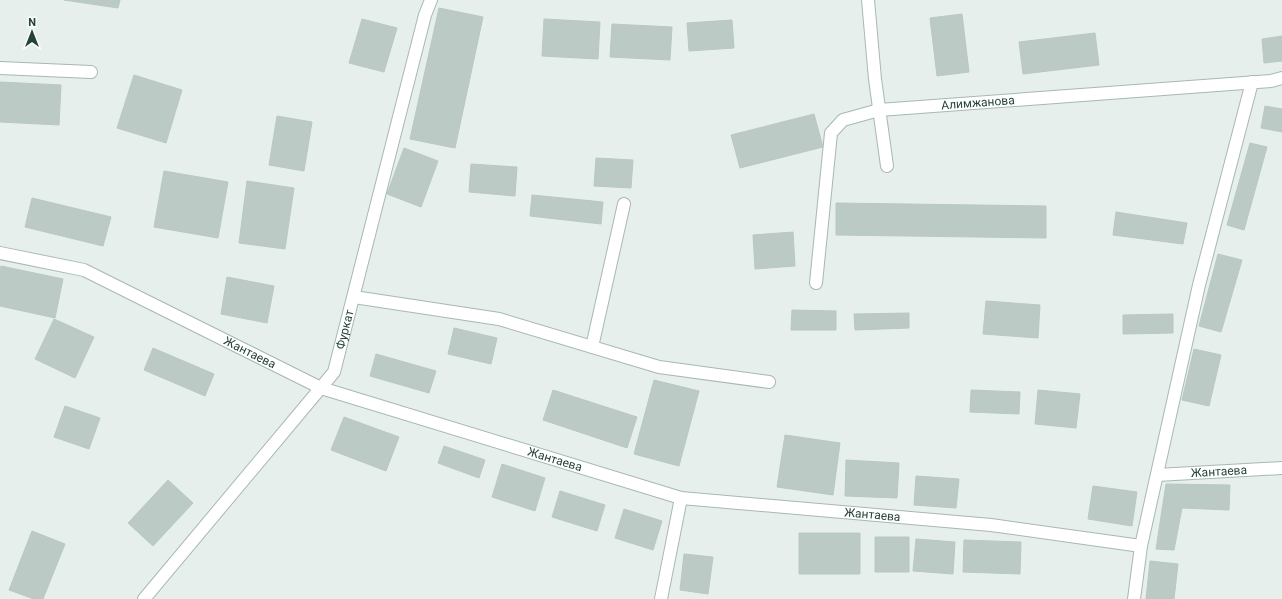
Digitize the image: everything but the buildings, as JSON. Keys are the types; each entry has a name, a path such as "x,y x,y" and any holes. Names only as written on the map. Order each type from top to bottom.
{"street":[{"name":"Фуркат","path":"144,599 334,372 425,15 431,0"},
{"path":"868,0 875,79 886,166"},
{"path":"0,68 91,72"},
{"name":"Алимжанова","path":"816,283 831,133 843,120 879,110 1271,81 1282,78"},
{"path":"1134,599 1141,546 1199,285 1252,82"},
{"path":"592,347 624,204"},
{"name":"Жантаева","path":"0,253 84,270 321,388 681,498 990,526 1141,546"},
{"path":"354,297 499,319 659,367 769,382"},
{"name":"Жантаева","path":"1157,475 1282,468"},
{"path":"661,599 681,498"}]}
